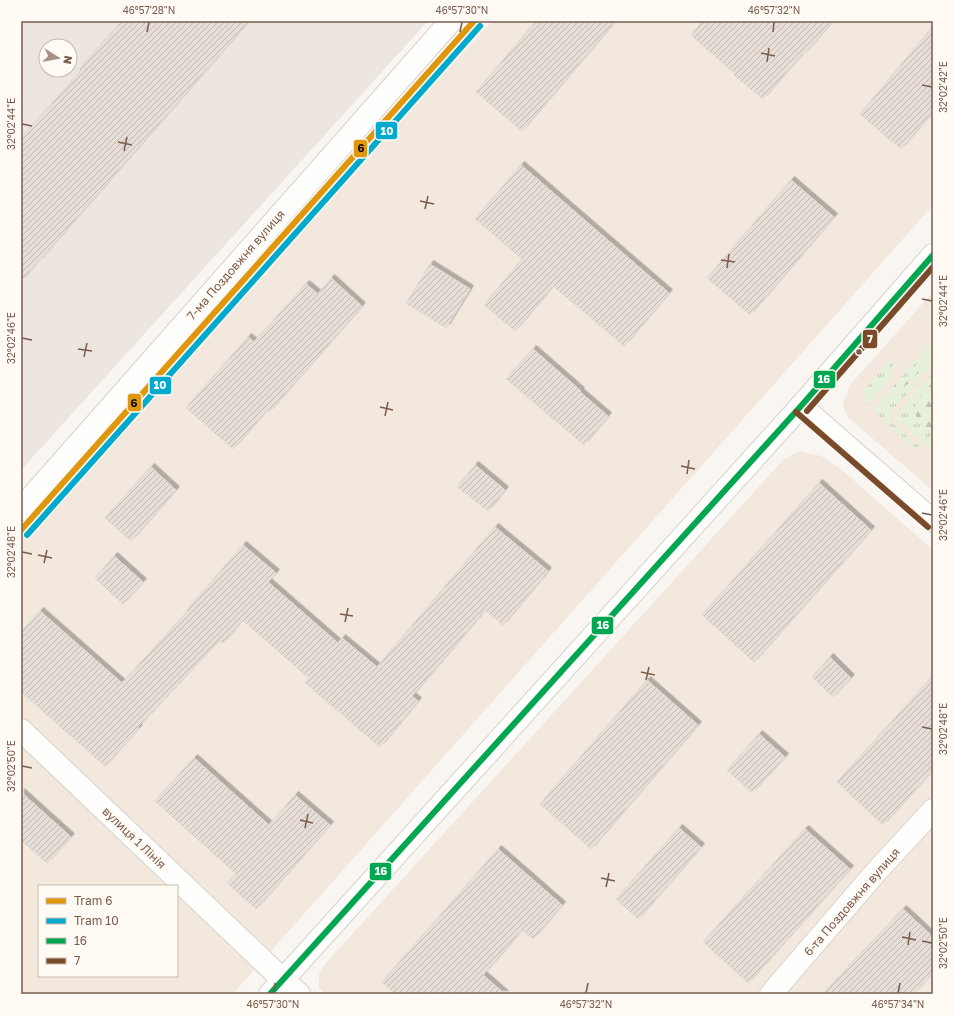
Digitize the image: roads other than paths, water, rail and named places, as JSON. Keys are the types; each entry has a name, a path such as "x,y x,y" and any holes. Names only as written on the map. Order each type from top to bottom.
{"street":[{"name":"7-ма Поздовжня вулиця","path":"21,509 451,21"},
{"path":"276,987 801,406 933,255"},
{"path":"801,406 933,521"},
{"name":"вулиця 1 Лінія","path":"21,730 175,885"},
{"name":"6-та Поздовжня вулиця","path":"772,994 876,872 933,810"},
{"name":"вулиця 1 Лінія","path":"178,888 276,987 299,994"}],"tram line":[{"name":"6","path":"21,530 474,21"},
{"name":"10","path":"27,535 480,26"}]}
